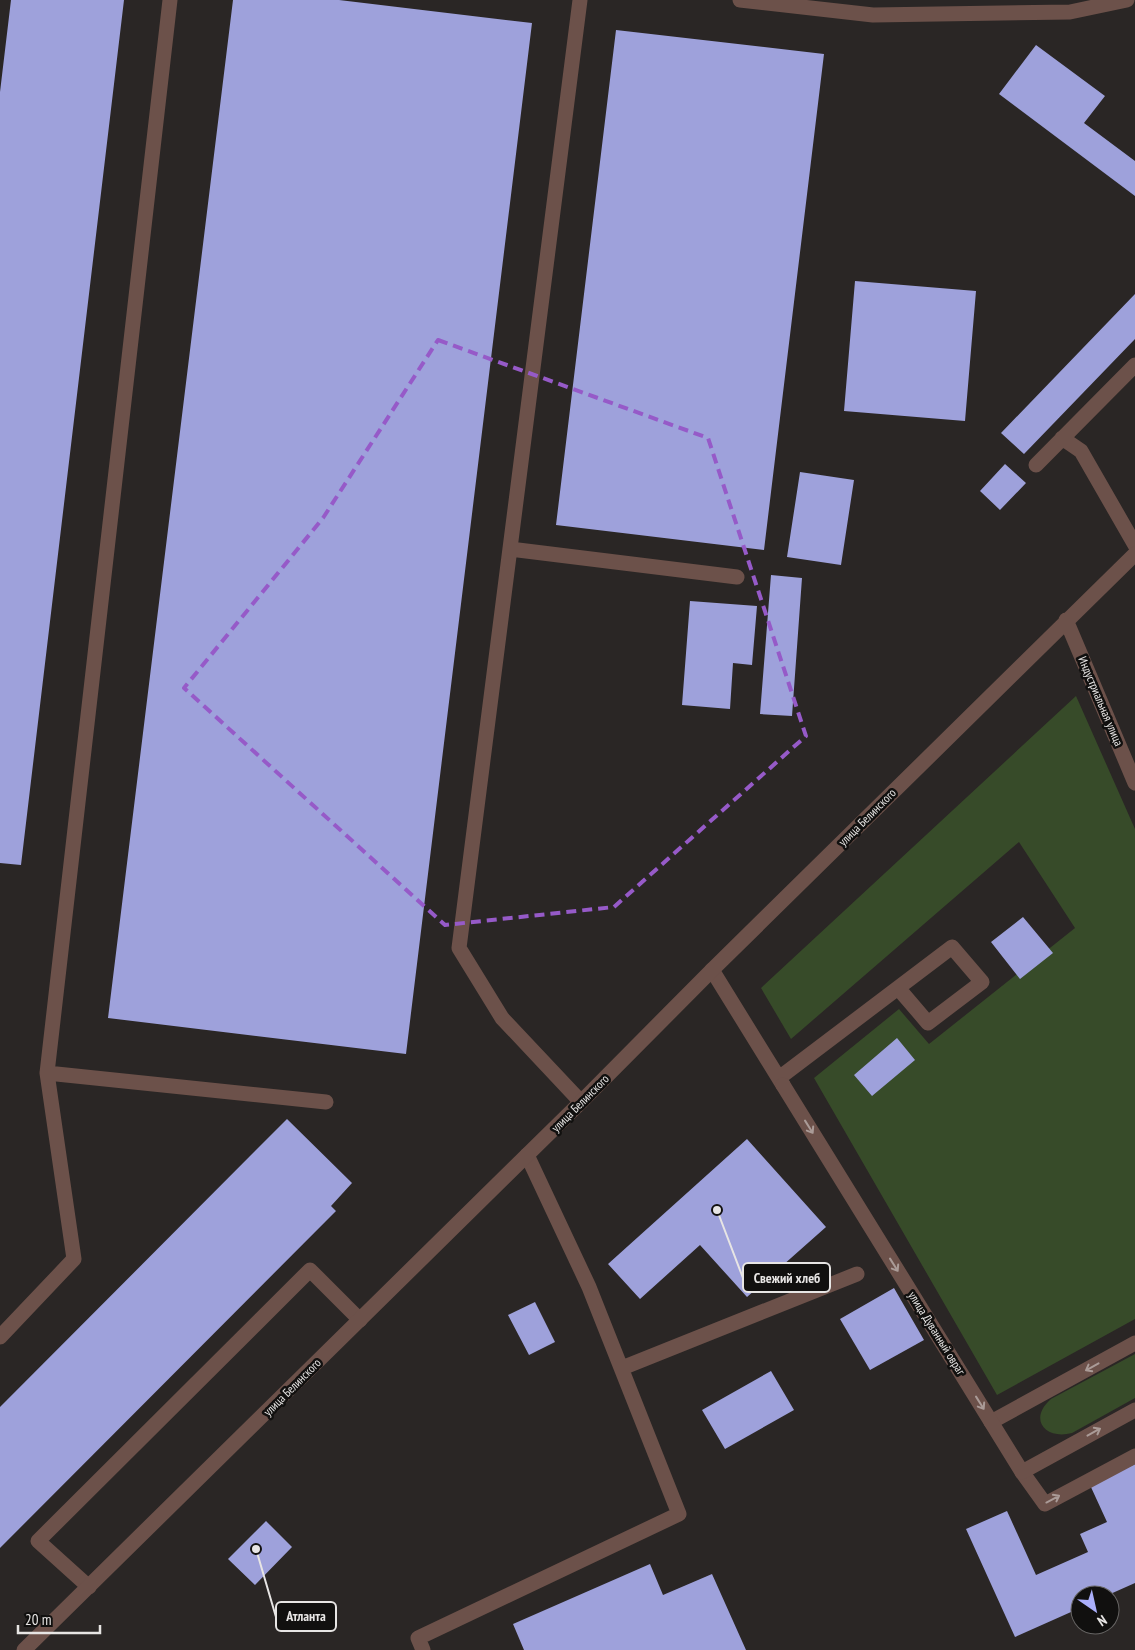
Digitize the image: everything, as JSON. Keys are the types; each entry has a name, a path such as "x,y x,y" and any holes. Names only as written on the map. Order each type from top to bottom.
{"street":[{"path":"0,1338 74,1260 47,1073 170,0"},
{"path":"580,0 459,948 502,1018 581,1102"},
{"path":"740,0 873,14 1070,12 1127,0"},
{"path":"1036,464 1135,365"},
{"path":"1062,438 1081,451 1135,545"},
{"path":"510,550 737,577"},
{"name":"улица Белинского","path":"24,1650 1135,554"},
{"name":"Индустриальная улица","path":"1066,620 1135,783"},
{"path":"781,1082 898,988 952,947 982,982 928,1023 898,988"},
{"name":"улица Дуванный овраг","path":"712,970 1022,1472 1045,1504 1135,1456"},
{"path":"47,1073 326,1102"},
{"path":"422,1650 418,1638 679,1514 589,1287 527,1155"},
{"path":"89,1587 38,1541 310,1270 360,1320"},
{"path":"622,1368 857,1274"},
{"path":"991,1422 1135,1343"},
{"path":"1022,1472 1135,1410"}],"highlighted area":[{"path":"438,340 708,438 806,736 614,907 445,925 184,688 323,518"}],"green space":[{"path":"1076,696 1135,829 1135,1319 997,1395 814,1078 899,1009 929,1044 1075,928 1019,842 791,1039 761,988"},
{"path":"1135,1354 1135,1398 1072,1433 1062,1434 1047,1431 1040,1420 1044,1406 1051,1399"}],"building":[{"path":"11,0 124,0 21,865 0,863 0,92"},
{"path":"233,0 339,0 532,23 406,1054 108,1018"},
{"path":"616,30 824,54 764,550 556,525"},
{"path":"1036,45 1105,96 1084,123 1135,161 1135,196 999,94"},
{"path":"855,281 976,291 965,421 844,411"},
{"path":"1135,294 1135,339 1024,454 1001,433"},
{"path":"1005,464 1026,483 1000,510 980,491"},
{"path":"800,472 854,480 841,565 787,557"},
{"path":"771,575 802,578 792,716 760,714"},
{"path":"690,601 757,606 752,665 733,663 730,709 682,705"},
{"path":"1023,917 1053,953 1020,979 991,942"},
{"path":"897,1038 915,1060 872,1096 854,1075"},
{"path":"287,1119 352,1183 331,1206 336,1211 0,1548 0,1407"},
{"path":"747,1139 826,1227 747,1297 700,1245 640,1299 608,1264"},
{"path":"894,1288 924,1340 870,1370 840,1319"},
{"path":"535,1302 555,1342 529,1355 508,1315"},
{"path":"771,1371 794,1410 725,1449 702,1410"},
{"path":"1135,1464 1135,1583 1120,1590 1120,1585 1070,1585 1070,1612 1015,1637 966,1529 1007,1511 1036,1575 1088,1552 1080,1534 1107,1522 1090,1485"},
{"path":"266,1521 292,1547 255,1585 228,1559"},
{"path":"650,1564 663,1595 712,1574 746,1650 524,1650 513,1624"}],"place":[{"name":"Свежий хлеб","path":"717,1210"},
{"name":"Атланта","path":"256,1549"}]}
